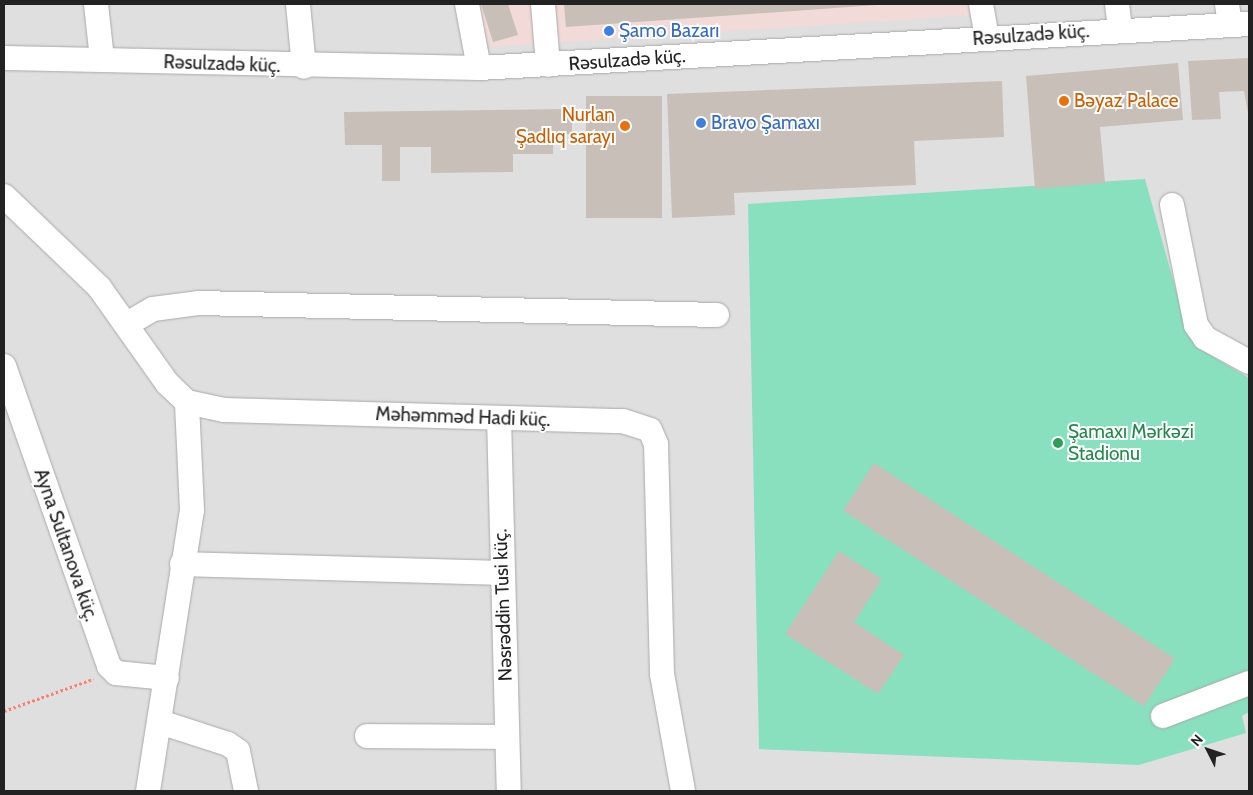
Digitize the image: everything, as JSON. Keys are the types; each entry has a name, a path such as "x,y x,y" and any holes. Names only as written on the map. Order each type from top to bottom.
{"street":[{"path":"96,4 102,59"},
{"path":"298,4 304,67"},
{"path":"467,4 479,68"},
{"path":"543,4 548,65"},
{"path":"982,4 987,38"},
{"path":"1117,4 1120,29"},
{"name":"Rəsulzadə küç.","path":"4,58 102,59 304,67 479,68 987,38 1120,29 1236,18"},
{"name":"Məhəmməd Hadi küç.","path":"4,196 99,287 127,324 167,384 187,402 224,410 622,421 650,430 656,444 662,674 683,791"},
{"path":"1172,205 1196,325 1206,338 1249,362"},
{"path":"127,324 153,310 198,303 717,315"},
{"name":"Ayna Sultanova küç.","path":"4,366 109,666"},
{"path":"148,791 167,678 182,564 192,510 187,402"},
{"name":"Nəsrəddin Tusi küç.","path":"499,418 501,572 509,791"},
{"path":"182,564 501,572"},
{"path":"109,666 116,673 167,678"},
{"path":"1163,716 1249,683"},
{"path":"160,722 228,744 238,751 246,791"},
{"path":"366,736 508,736"}],"path":[{"path":"4,710 92,680 109,666"}],"shaded area":[{"path":"4,4 1249,4 1249,791 4,791"},
{"name":"Şamo Bazarı","path":"477,4 972,4 973,15 490,47"}],"green space":[{"path":"1145,179 1187,330 1198,348 1249,378 1249,712 1242,716 1246,733 1139,765 759,749 748,204"}],"building":[{"path":"481,4 508,4 518,35 493,42"},
{"path":"564,4 877,4 877,5 566,27"},
{"path":"1249,58 1249,118 1244,91 1219,92 1221,119 1192,120 1188,61"},
{"path":"1178,63 1183,120 1100,127 1105,183 1035,189 1026,76"},
{"path":"1002,81 1004,137 914,141 916,185 734,193 735,215 672,218 667,94"},
{"path":"586,96 662,96 662,218 586,218"},
{"path":"572,109 572,134 553,135 553,154 513,154 513,172 431,173 431,147 400,147 400,181 382,181 382,145 345,145 344,112"},
{"path":"874,463 1175,659 1144,706 843,511"},
{"path":"839,551 882,579 854,622 904,655 878,694 785,634"}],"place":[{"name":"Şamo Bazarı","path":"609,31"},
{"name":"Bəyaz Palace","path":"1064,101"},
{"name":"Bravo Şamaxı","path":"701,123"},
{"name":"Nurlan Şadlıq sarayı","path":"625,126"},
{"name":"Şamaxı Mərkəzi Stadionu","path":"1058,443"}]}
